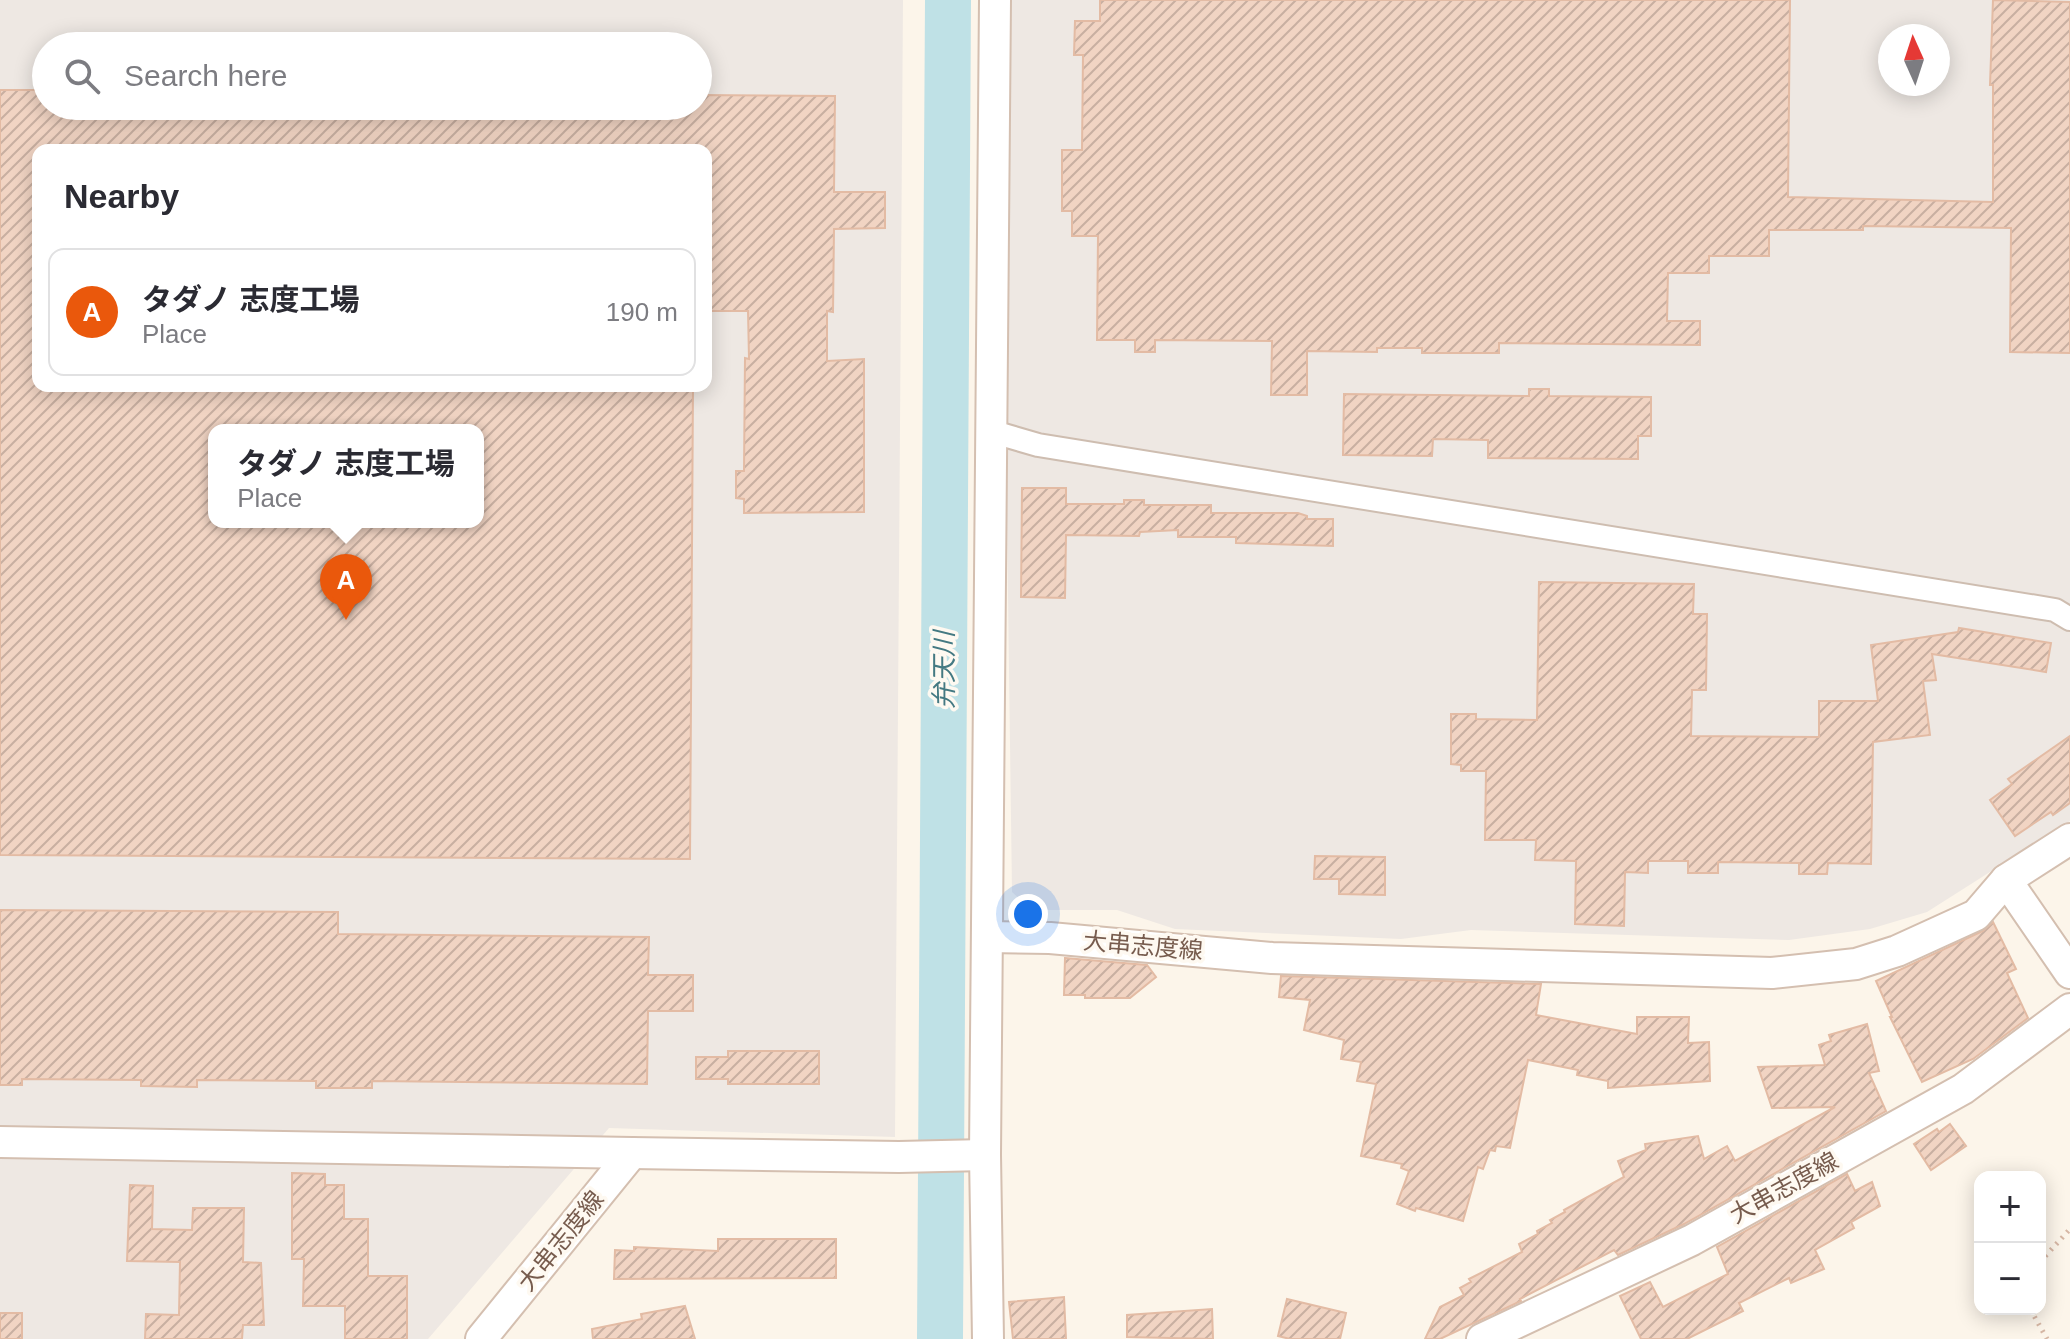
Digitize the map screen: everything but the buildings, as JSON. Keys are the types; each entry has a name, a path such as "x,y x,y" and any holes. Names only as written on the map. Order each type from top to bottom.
{"main road":[{"path":"988,1339 985,1155 995,0"},
{"name":"大串志度線","path":"987,937 1050,938 1272,958 1772,973 1856,964 1897,951 1976,915 2006,880 2070,839"},
{"path":"2006,880 2070,973"},
{"name":"大串志度線","path":"1482,1339 1516,1332 1692,1240 1963,1089 2070,1009"},
{"path":"0,1142 899,1157 985,1155"},
{"name":"大串志度線","path":"481,1339 632,1153"}],"street":[{"path":"990,431 1038,445 2055,610 2070,619"}],"path":[{"path":"2046,1255 2070,1229"},
{"path":"2034,1315 2047,1339"}],"shaded area":[{"path":"0,0 903,0 895,1137 609,1128 428,1339 0,1339"},
{"path":"1000,0 2070,0 2070,821 1927,912 1870,929 1789,940 1471,930 1401,939 1175,929 1117,910 1032,910 1012,892"}],"waterway":[{"name":"弁天川","path":"940,1339 948,0"}],"place":[{"name":"タダノ 志度工場","path":"346,620"}]}
